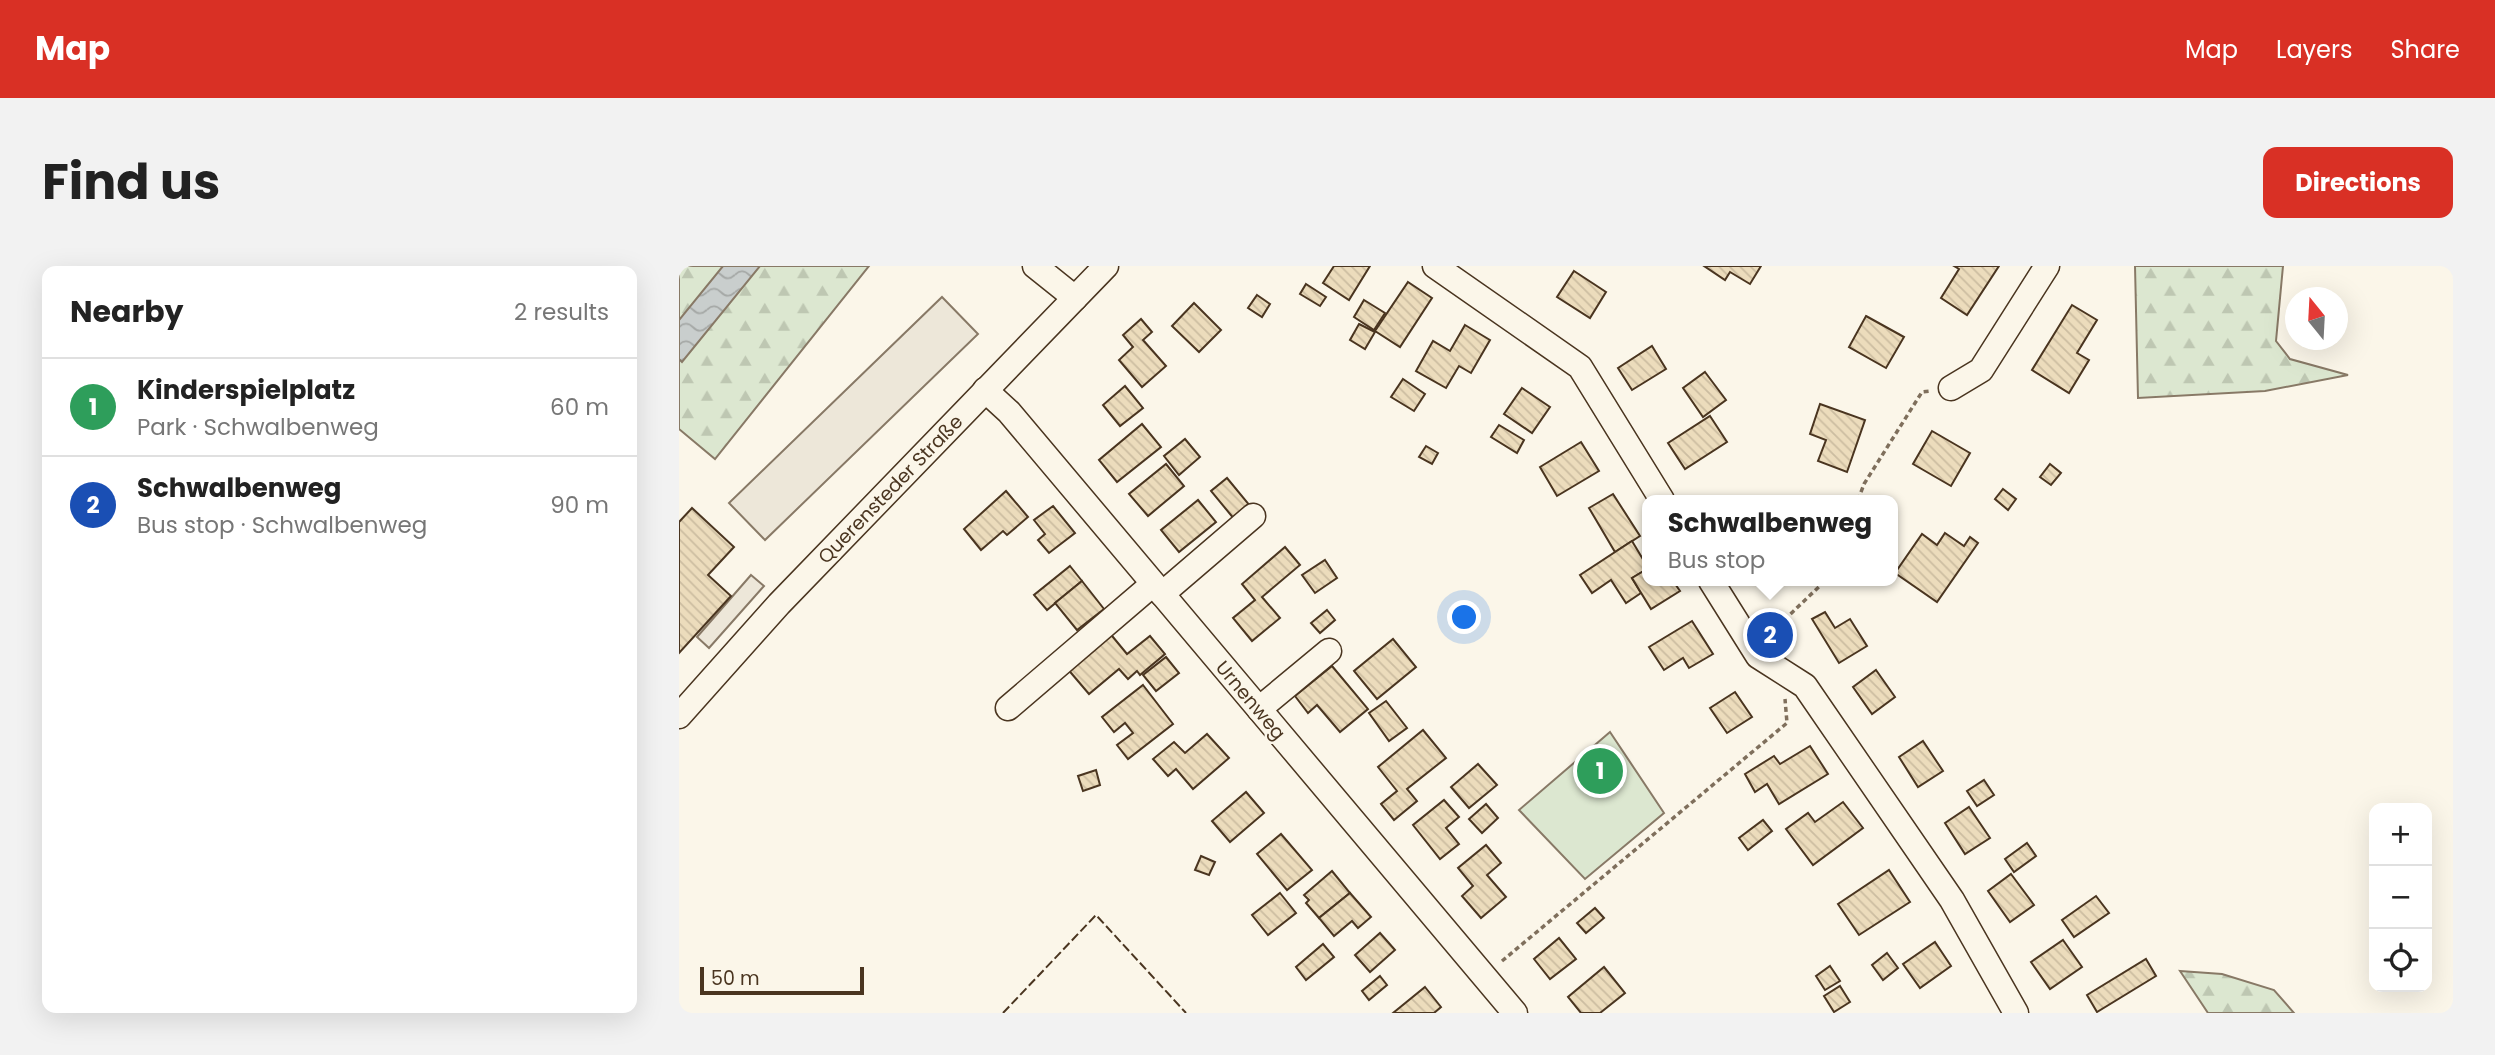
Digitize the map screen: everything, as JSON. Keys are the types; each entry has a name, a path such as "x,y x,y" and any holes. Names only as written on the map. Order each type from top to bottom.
{"street":[{"path":"1035,266 1075,298"},
{"name":"Querensteder Straße","path":"679,716 779,604 1106,266"},
{"path":"1435,266 1580,367 1659,495"},
{"path":"1951,388 1981,370 2047,266"},
{"name":"Urnenweg","path":"985,390 1009,412 1515,1013"},
{"path":"1008,708 1253,516"},
{"path":"1714,586 1758,656 1805,687 1949,897 2016,1013"},
{"path":"1259,709 1329,651"}],"path":[{"path":"1860,495 1864,484 1922,392 1951,388"},
{"path":"1484,975 1787,723 1779,625 1820,586"}],"green space":[{"path":"679,266 869,266 715,459 679,429"},
{"path":"2135,266 2283,266 2276,341 2290,359 2348,375 2265,391 2138,398"},
{"path":"1610,732 1664,813 1585,879 1519,810"},
{"path":"2180,971 2222,974 2274,990 2294,1013 2208,1013"}],"shaded area":[{"path":"942,297 978,334 765,540 729,503"},
{"path":"751,575 764,586 709,648 697,637"}],"water":[{"path":"723,266 760,266 682,362 679,359 679,320"}],"building":[{"path":"1334,266 1370,266 1349,300 1323,283"},
{"path":"1704,266 1761,266 1750,284 1730,272 1725,280"},
{"path":"1954,266 1999,266 1967,315 1941,298 1959,269"},
{"path":"1574,271 1606,292 1590,318 1557,297"},
{"path":"1408,282 1432,298 1400,347 1375,331"},
{"path":"1306,284 1326,297 1320,306 1300,294"},
{"path":"1257,295 1270,304 1262,317 1248,308"},
{"path":"1364,300 1385,313 1374,330 1354,317"},
{"path":"1194,303 1221,330 1199,352 1172,326"},
{"path":"2072,305 2097,320 2077,353 2089,360 2069,393 2032,370"},
{"path":"1866,316 1904,337 1886,368 1849,347"},
{"path":"1141,319 1152,332 1143,340 1166,366 1142,387 1119,360 1133,347 1123,335"},
{"path":"1359,324 1375,332 1365,349 1350,340"},
{"path":"1465,325 1490,340 1471,373 1459,366 1446,388 1416,371 1433,341 1450,351"},
{"path":"1652,346 1666,369 1632,390 1618,368"},
{"path":"1705,372 1726,400 1703,417 1683,388"},
{"path":"1403,379 1425,394 1414,411 1391,397"},
{"path":"1125,386 1143,408 1120,426 1103,405"},
{"path":"1522,388 1550,407 1532,433 1504,414"},
{"path":"1820,404 1865,420 1847,472 1818,461 1826,440 1810,434"},
{"path":"1710,416 1727,442 1685,469 1668,443"},
{"path":"1142,424 1161,447 1117,482 1099,460"},
{"path":"1499,425 1524,440 1517,453 1491,437"},
{"path":"1932,431 1970,453 1951,486 1913,464"},
{"path":"1185,439 1200,457 1179,475 1164,456"},
{"path":"1581,442 1599,471 1557,496 1540,467"},
{"path":"1426,446 1438,453 1432,464 1419,457"},
{"path":"1166,464 1184,486 1148,516 1129,494"},
{"path":"2050,464 2061,473 2051,485 2040,477"},
{"path":"1227,478 1251,507 1235,520 1211,491"},
{"path":"2003,489 2016,499 2008,510 1995,499"},
{"path":"1006,491 1028,517 1007,535 1003,531 981,550 964,529"},
{"path":"1613,494 1640,536 1615,552 1589,508"},
{"path":"1198,500 1216,522 1179,552 1161,530"},
{"path":"1053,506 1075,533 1049,553 1038,540 1045,534 1034,520"},
{"path":"692,508 734,547 708,575 731,596 679,653 679,522"},
{"path":"1945,533 1964,546 1970,537 1978,543 1937,602 1898,575 1898,569 1922,534 1937,545"},
{"path":"1632,541 1642,558 1642,572 1632,578 1641,593 1626,603 1611,580 1592,593 1580,575"},
{"path":"1285,547 1300,565 1262,597 1280,618 1252,641 1233,618 1255,600 1242,584"},
{"path":"1325,560 1337,578 1315,593 1302,575"},
{"path":"1070,566 1082,581 1047,610 1034,595"},
{"path":"1642,572 1642,586 1676,586 1680,591 1651,609 1632,578"},
{"path":"1082,581 1104,609 1077,630 1055,603"},
{"path":"1327,610 1335,620 1320,633 1311,623"},
{"path":"1825,612 1835,628 1850,619 1867,646 1839,663 1812,619"},
{"path":"1692,621 1713,654 1689,668 1683,658 1664,670 1649,647"},
{"path":"1769,624 1774,632 1763,639 1758,631"},
{"path":"1108,631 1127,654 1150,636 1165,654 1140,675 1137,671 1128,679 1119,669 1089,694 1066,667"},
{"path":"1393,639 1416,667 1377,699 1354,671"},
{"path":"1166,657 1179,673 1156,691 1143,675"},
{"path":"1332,666 1368,709 1340,732 1317,705 1308,713 1295,696"},
{"path":"1876,670 1895,697 1872,714 1853,687"},
{"path":"1143,685 1173,724 1128,759 1117,745 1133,733 1125,723 1114,732 1102,717"},
{"path":"1735,692 1752,717 1727,733 1710,708"},
{"path":"1386,701 1407,728 1389,741 1369,713"},
{"path":"1423,730 1446,758 1407,789 1417,801 1394,820 1381,804 1397,791 1378,767"},
{"path":"1207,734 1229,758 1193,789 1176,769 1168,776 1153,759 1174,742 1185,753"},
{"path":"1923,741 1943,771 1918,787 1899,757"},
{"path":"1810,746 1828,774 1779,804 1767,784 1755,792 1745,774 1774,756 1780,764"},
{"path":"1478,764 1497,785 1469,808 1451,787"},
{"path":"1096,770 1100,785 1083,791 1078,776"},
{"path":"1984,780 1994,795 1977,806 1967,791"},
{"path":"1246,792 1264,813 1230,842 1212,821"},
{"path":"1444,800 1459,817 1446,828 1459,844 1440,859 1413,825"},
{"path":"1843,802 1863,828 1813,865 1786,829 1808,813 1815,822"},
{"path":"1486,804 1498,818 1482,833 1469,819"},
{"path":"1969,807 1990,838 1965,854 1945,823"},
{"path":"1763,820 1772,831 1748,850 1739,838"},
{"path":"1281,834 1312,870 1287,890 1257,854"},
{"path":"2027,843 2036,856 2014,872 2005,859"},
{"path":"1486,845 1501,863 1487,875 1506,897 1481,918 1462,896 1473,886 1458,868"},
{"path":"1201,856 1215,862 1209,875 1195,870"},
{"path":"1889,870 1910,902 1859,935 1838,904"},
{"path":"1332,871 1350,893 1319,918 1306,903 1309,900 1304,895"},
{"path":"2011,874 2034,905 2010,922 1988,891"},
{"path":"1280,893 1296,913 1268,935 1252,915"},
{"path":"1350,893 1371,917 1358,928 1352,921 1334,936 1319,918"},
{"path":"2096,896 2109,913 2074,937 2062,920"},
{"path":"1595,908 1604,918 1586,933 1577,923"},
{"path":"1380,933 1395,950 1370,972 1355,955"},
{"path":"1559,938 1576,959 1550,979 1534,959"},
{"path":"2063,940 2082,967 2050,989 2031,962"},
{"path":"1935,942 1951,966 1920,988 1903,964"},
{"path":"1323,944 1334,957 1306,980 1296,967"},
{"path":"1887,953 1898,968 1883,980 1872,965"},
{"path":"2146,959 2156,976 2097,1012 2087,995"},
{"path":"1830,966 1840,981 1825,990 1816,976"},
{"path":"1604,967 1625,993 1600,1013 1581,1013 1568,997"},
{"path":"1380,976 1387,985 1369,1000 1362,991"},
{"path":"1840,986 1850,1002 1834,1012 1824,996"},
{"path":"1425,987 1441,1007 1434,1013 1393,1013"}],"fence":[{"path":"1003,1013 1096,915 1186,1013"}],"place":[{"name":"Schwalbenweg","path":"1770,635"},
{"name":"Kinderspielplatz","path":"1600,771"}]}
